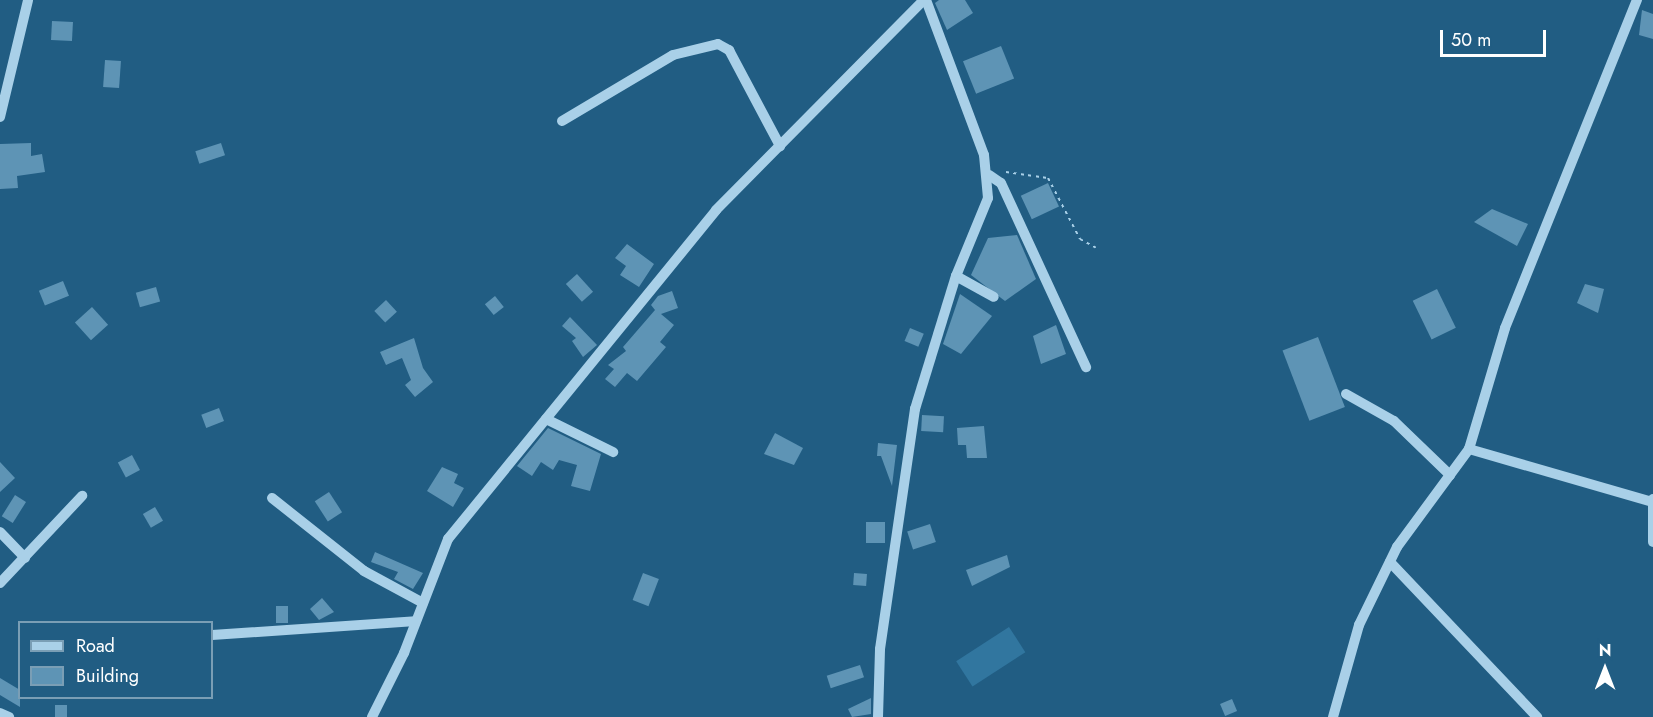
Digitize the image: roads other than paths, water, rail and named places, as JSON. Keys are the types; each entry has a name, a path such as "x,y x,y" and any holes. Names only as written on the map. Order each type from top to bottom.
{"street":[{"path":"0,117 28,0"},
{"path":"372,717 416,621 448,539 716,210 925,0 989,175 988,198 956,276 915,409 880,649 878,717"},
{"path":"1333,717 1359,625 1390,562 1469,449 1505,328 1637,0"},
{"path":"561,121 673,55 718,44 729,50 780,146"},
{"path":"989,175 1001,183 1086,367"},
{"path":"956,276 994,297"},
{"path":"1346,394 1394,421 1450,476"},
{"path":"546,419 613,452"},
{"path":"1469,449 1653,501 1653,542"},
{"path":"0,583 82,496"},
{"path":"272,498 364,572 423,603"},
{"path":"0,532 25,558"},
{"path":"1390,562 1537,717"},
{"path":"213,635 416,621"},
{"path":"0,713 9,717"}]}
